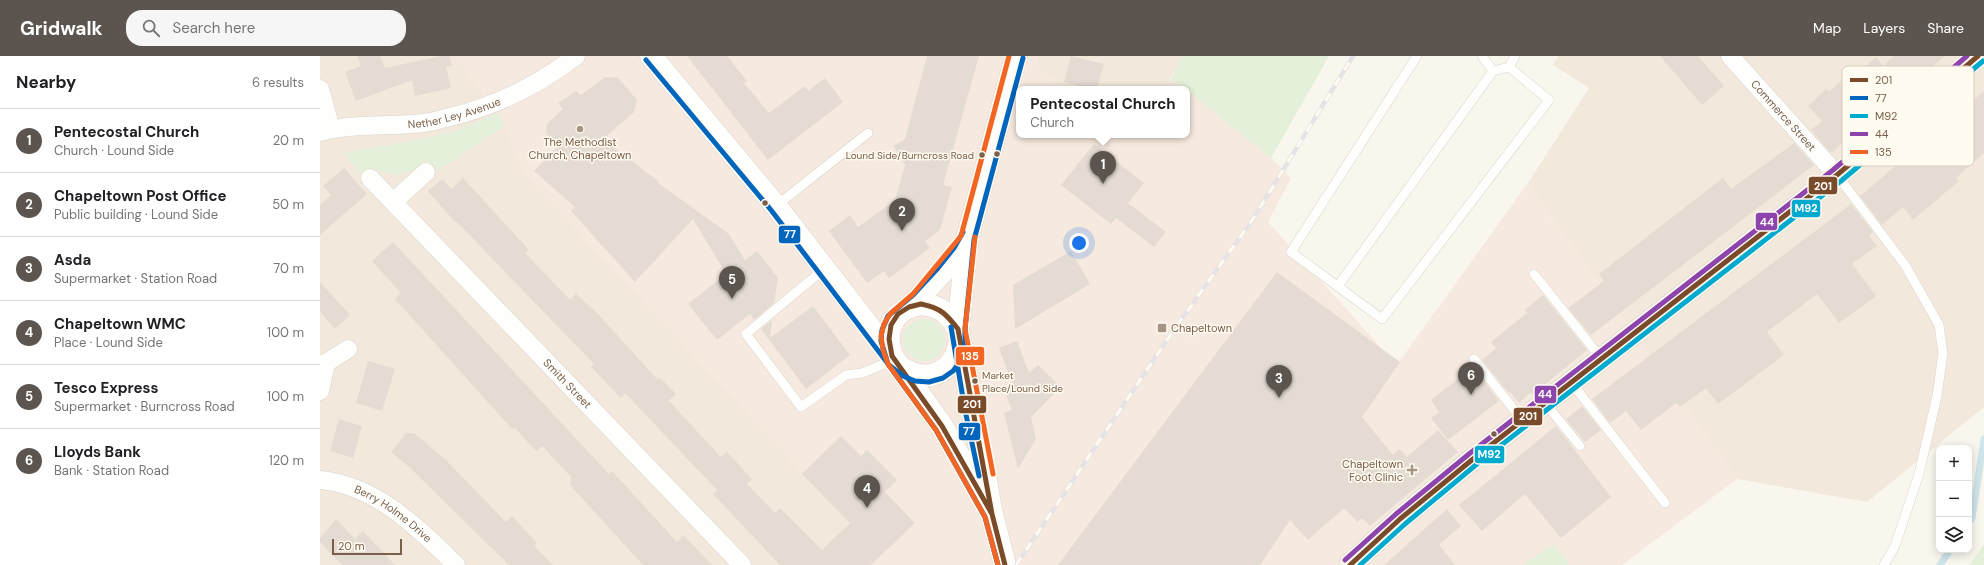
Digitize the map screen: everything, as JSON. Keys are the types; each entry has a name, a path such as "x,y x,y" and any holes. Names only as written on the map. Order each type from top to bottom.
{"main road":[{"path":"651,56 776,206 895,361 942,426 992,514"},
{"path":"967,239 950,264 905,310 890,329 889,348 895,361 909,372 920,376 932,375 943,370 955,358 959,335 967,239 1016,56"},
{"path":"1966,66 1978,56"},
{"path":"1350,565 1406,514 1601,358 1848,166"},
{"path":"831,277 861,309 884,317 927,305 944,310 953,319 959,335 992,514 1004,564"}],"street":[{"name":"Nether Ley Avenue","path":"325,131 361,125 395,126 426,123 471,112 521,92 576,56"},
{"name":"Commerce Street","path":"1730,56 1837,175"},
{"path":"320,89 325,131"},
{"path":"393,202 426,172"},
{"name":"Smith Street","path":"370,178 742,565"},
{"path":"320,391 323,364 348,349"},
{"name":"Berry Holme Drive","path":"320,480 331,481 358,489 386,503 448,562"}],"lane":[{"path":"1417,56 1291,252 1382,319 1549,100 1509,67"},
{"path":"1482,56 1493,71"},
{"path":"1338,286 1493,71 1509,67 1515,56"},
{"path":"776,206 868,133"},
{"path":"1837,175 1906,265 1939,325 1943,353 1937,396 1919,474 1895,546 1884,565"},
{"path":"1534,274 1601,358"},
{"path":"831,277 746,334 796,401 801,407 846,375 862,373 895,361"},
{"path":"1474,359 1523,421"},
{"path":"1571,382 1665,503"},
{"path":"1545,403 1580,446"}],"shaded area":[{"path":"320,56 455,56 498,113 527,176 850,523 840,565 320,565"},
{"path":"455,56 1037,56 1039,69 1061,86 1016,86 1016,138 1190,138 1190,92 1271,158 1291,178 1268,222 1384,351 1399,362 1528,183 1737,479 1622,565 840,565 825,547 849,523 527,176 498,113"},
{"path":"1037,56 1183,56 1166,86 1061,86 1039,69"},
{"path":"1558,56 1984,56 1984,407 1867,502 1737,479 1528,183 1589,88 1553,65"},
{"path":"1171,78 1182,86 1166,86"}],"green space":[{"path":"1183,56 1329,56 1271,158 1190,93 1190,86 1181,86 1171,78"},
{"path":"498,113 504,126 438,170 426,160 411,171 395,174 379,171 362,176 344,153 454,132"},
{"path":"920,319 928,319 936,322 942,328 945,340 942,352 936,358 928,361 920,361 912,358 906,352 903,344 903,336 906,328 912,322"},
{"path":"1553,544 1570,565 1523,565 1527,562"},
{"path":"1984,544 1984,565 1969,565"}],"building":[{"path":"357,56 380,56 385,68 441,56 449,56 452,65 446,67 451,88 415,96 412,80 356,101 345,72 361,66"},
{"path":"687,56 727,56 747,81 744,83 769,113 805,86 808,91 825,78 843,102 768,160"},
{"path":"927,56 979,56 943,185 952,187 940,230 925,241 930,248 889,278 884,271 867,283 829,231 850,215 858,227 895,200 905,165 893,146 905,139"},
{"path":"1071,56 1104,64 1098,86 1079,86 1064,82"},
{"path":"1660,56 1698,56 1724,86 1702,105"},
{"path":"1894,56 1945,56 1933,66 1883,66"},
{"path":"1876,57 1883,66 1866,66"},
{"path":"605,77 618,78 637,100 634,112 603,139 658,181 657,182 729,234 745,260 757,251 778,278 774,303 754,320 750,314 717,340 688,304 726,274 693,219 635,282 571,211 575,207 534,171 557,148 546,133 547,124 563,109 558,103 576,91 581,95"},
{"path":"1842,80 1842,144 1834,151 1830,152 1811,130 1822,121 1808,106 1826,89 1829,92"},
{"path":"1984,91 1984,153 1974,162 1974,99"},
{"path":"1794,143 1814,165 1591,335 1568,308 1604,281 1599,274 1723,178 1731,189"},
{"path":"1094,144 1144,183 1128,203 1166,232 1154,247 1116,218 1111,224 1061,185"},
{"path":"1895,166 1969,166 1956,178 1959,181 1913,220 1903,207 1882,225 1860,196"},
{"path":"344,168 367,194 320,235 320,205 331,195 323,186"},
{"path":"463,178 529,250 525,253 570,300 576,294 597,313 657,379 659,377 676,394 669,401 721,457 727,452 752,479 747,484 775,513 780,508 822,550 850,523 802,474 841,436 861,456 867,450 897,480 885,492 915,523 871,565 780,565 713,494 717,490 625,393 621,398 591,367 594,364 456,221 455,222 428,191 442,179 451,189"},
{"path":"1851,204 1873,232 1869,236 1877,246 1852,264 1876,296 1839,323 1817,294 1767,332 1784,355 1718,404 1706,388 1680,407 1676,403 1641,430 1626,411 1610,423 1592,399"},
{"path":"393,242 609,474 612,471 677,542 683,535 712,565 643,565 570,485 571,477 542,446 536,451 514,427 512,429 395,299 401,293 372,261"},
{"path":"1071,251 1090,284 1015,329 1013,285"},
{"path":"1277,272 1400,362 1362,417 1393,455 1399,449 1407,457 1438,430 1458,452 1370,526 1362,518 1357,522 1344,508 1308,540 1290,520 1260,565 1058,565"},
{"path":"320,282 350,315 335,329 320,312"},
{"path":"1543,295 1587,350 1532,395 1530,393 1519,403 1482,360 1496,348 1491,342 1527,313 1525,310"},
{"path":"813,306 850,355 806,389 761,329 772,320 770,338"},
{"path":"1017,341 1029,373 1038,365 1061,387 1031,417 1036,439 1018,469 1004,413 1012,410 1004,389 1013,385 999,348"},
{"path":"368,361 395,369 382,411 356,403"},
{"path":"1473,367 1499,401 1448,440 1431,418 1439,412 1431,400"},
{"path":"1582,406 1601,430 1585,442 1566,419"},
{"path":"339,419 362,426 353,458 330,451"},
{"path":"1556,426 1611,497 1561,538 1525,494 1482,531 1459,505"},
{"path":"406,433 414,433 446,460 506,522 512,516 537,543 534,546 553,565 509,565 408,466 391,452"},
{"path":"1447,509 1461,526 1439,545 1455,565 1384,565"},
{"path":"336,519 355,539 363,531 395,565 342,565 320,542 320,538"}],"waterway":[{"path":"1972,518 1984,439"},
{"path":"1940,565 1948,553"}],"railway":[{"path":"1016,565 1171,334 1253,219 1353,56"}],"transit line":[{"name":"135","path":"998,565 985,517 936,430 888,364 883,350 881,336 884,324 890,314 913,294 961,236 1009,56"},
{"name":"44","path":"1955,66 1967,56"},
{"name":"201","path":"1966,66 1978,56"},
{"name":"77","path":"646,60 771,210 889,365 903,376 915,381 929,382 943,378 953,371 962,359 965,344 965,329 974,240 1023,58"},
{"name":"M92","path":"1974,69 1983,61"},
{"name":"44","path":"1345,560 1396,514 1469,454 1842,162"},
{"name":"201","path":"1350,565 1400,519 1473,459 1848,166"},
{"name":"M92","path":"1360,565 1405,524 1477,464 1859,166"},
{"name":"77","path":"963,232 954,248 938,268 913,295 888,316 882,330 881,341 888,364 936,430 985,517 998,565"},
{"name":"135","path":"975,237 965,329 993,474"},
{"name":"201","path":"921,304 934,307 942,312 958,329 992,514 942,426 892,356 889,339 891,325 898,314 909,307 921,304"},
{"name":"77","path":"951,327 965,410 979,476"},
{"name":"201","path":"992,514 1005,565"}],"place":[{"name":"The Methodist Church, Chapeltown","path":"580,129"},
{"name":"Lound Side/Burncross Road","path":"982,155"},
{"name":"Pentecostal Church","path":"1103,184"},
{"name":"Chapeltown Post Office","path":"902,231"},
{"name":"Tesco Express","path":"732,299"},
{"name":"Chapeltown","path":"1162,328"},
{"name":"Market Place/Lound Side","path":"975,381"},
{"name":"Lloyds Bank","path":"1471,395"},
{"name":"Asda","path":"1279,398"},
{"name":"Chapeltown Foot Clinic","path":"1412,470"},
{"name":"Chapeltown WMC","path":"867,508"}]}
